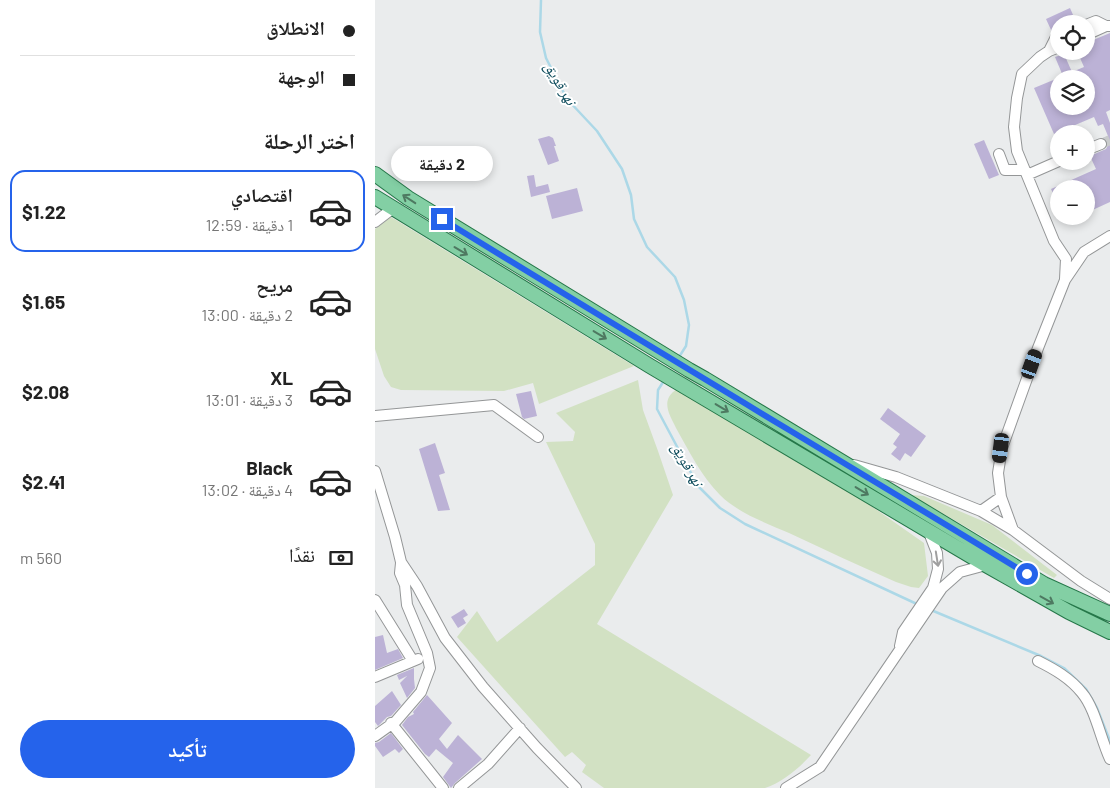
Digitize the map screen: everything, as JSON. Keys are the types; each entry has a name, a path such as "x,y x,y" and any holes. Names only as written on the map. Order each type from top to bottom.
{"main road":[{"path":"375,174 408,198 659,352 1044,584 1110,614"},
{"path":"375,198 650,366 986,566 1069,612 1110,632"}],"street":[{"path":"1095,21 1108,26"},
{"path":"1095,31 1108,26"},
{"path":"1050,52 1022,74 1014,127 1017,151 1054,240 1065,259 1065,280"},
{"path":"1095,146 1101,144"},
{"path":"999,154 1005,170 1026,172 1050,164"},
{"path":"375,222 392,209"},
{"path":"1013,530 1001,497 998,472 1001,448 1065,280 1084,252 1110,236"},
{"path":"375,416 494,406 538,437"},
{"path":"844,462 896,477 981,511 1013,530 1081,581 1110,599"},
{"path":"375,471 401,562 400,573 405,585 407,605 427,654 430,668 421,692 396,721 375,736"},
{"path":"981,511 1001,497"},
{"path":"928,530 937,553 937,588"},
{"path":"401,562 417,586 445,638 519,728 576,788"},
{"path":"786,788 820,767 898,652 907,634 937,588 960,572 986,566"},
{"path":"375,600 413,661"},
{"path":"375,677 427,654"},
{"path":"1038,661 1060,672 1083,694 1092,711 1110,758"},
{"path":"391,724 443,788"},
{"path":"459,788 488,764 519,728"}],"green space":[{"path":"391,217 634,366 539,404 533,383 504,391 401,390 391,387 384,376 375,349 375,229"},
{"path":"638,380 643,410 673,495 597,624 811,755 790,774 765,788 604,788 582,772 586,765 572,752 565,757 457,637 477,611 497,642 595,565 595,544 546,442 573,441 575,432 556,413"},
{"path":"677,389 864,501 924,543 928,576 919,588 896,582 869,570 753,517 727,501 713,488 701,472 671,418 667,402 672,393"},
{"path":"911,495 924,496 992,525 1057,575 1054,578"}],"building":[{"path":"1070,8 1073,15 1055,15"},
{"path":"1050,17 1050,28 1046,19"},
{"path":"1110,33 1110,110 1106,112 1110,123 1110,202 1095,209 1095,180 1071,180 1096,169 1095,154 1106,149 1108,145 1103,138 1108,136 1103,124 1098,126 1094,117 1075,125 1050,125 1034,88 1050,81 1050,115 1095,115 1095,70 1077,70 1084,67 1081,60 1095,60 1095,39"},
{"path":"1056,60 1067,60 1071,70 1060,70"},
{"path":"549,136 553,138 559,161 548,165 538,139"},
{"path":"984,140 999,175 989,179 974,144"},
{"path":"534,175 536,187 548,184 550,192 531,197 527,176"},
{"path":"577,188 583,211 552,219 546,196"},
{"path":"531,391 537,416 524,419 516,394"},
{"path":"888,408 926,436 911,457 905,453 900,461 891,454 897,447 893,444 900,434 880,419"},
{"path":"435,443 445,473 439,475 450,510 438,511 419,449"},
{"path":"464,609 468,615 463,618 466,623 458,628 451,617"},
{"path":"383,635 387,653 398,649 403,658 375,670 375,637"},
{"path":"414,668 415,688 407,698 400,683 407,676 399,680 397,675"},
{"path":"392,691 401,705 378,726 375,722 375,706"},
{"path":"427,695 452,723 439,739 447,749 458,735 482,759 451,788 443,777 453,763 436,749 429,757 402,725 408,717 414,714 413,712"},
{"path":"391,733 403,749 399,753 395,749 383,757 375,743"}],"waterway":[{"name":"نهر قويق","path":"541,0 540,32 546,58 567,99 597,131 622,169 631,195 634,219 647,247 675,277 684,300 689,325 686,346 679,357"},
{"name":"نهر قويق","path":"665,379 658,390 657,409 698,486 720,508 745,524 919,605"},
{"name":"نهر قويق","path":"931,610 1041,656 1064,668 1086,689 1097,708 1110,741"}],"tunnel":[{"path":"1101,144 1110,140"}],"route":[{"path":"442,219 1027,574"}]}
